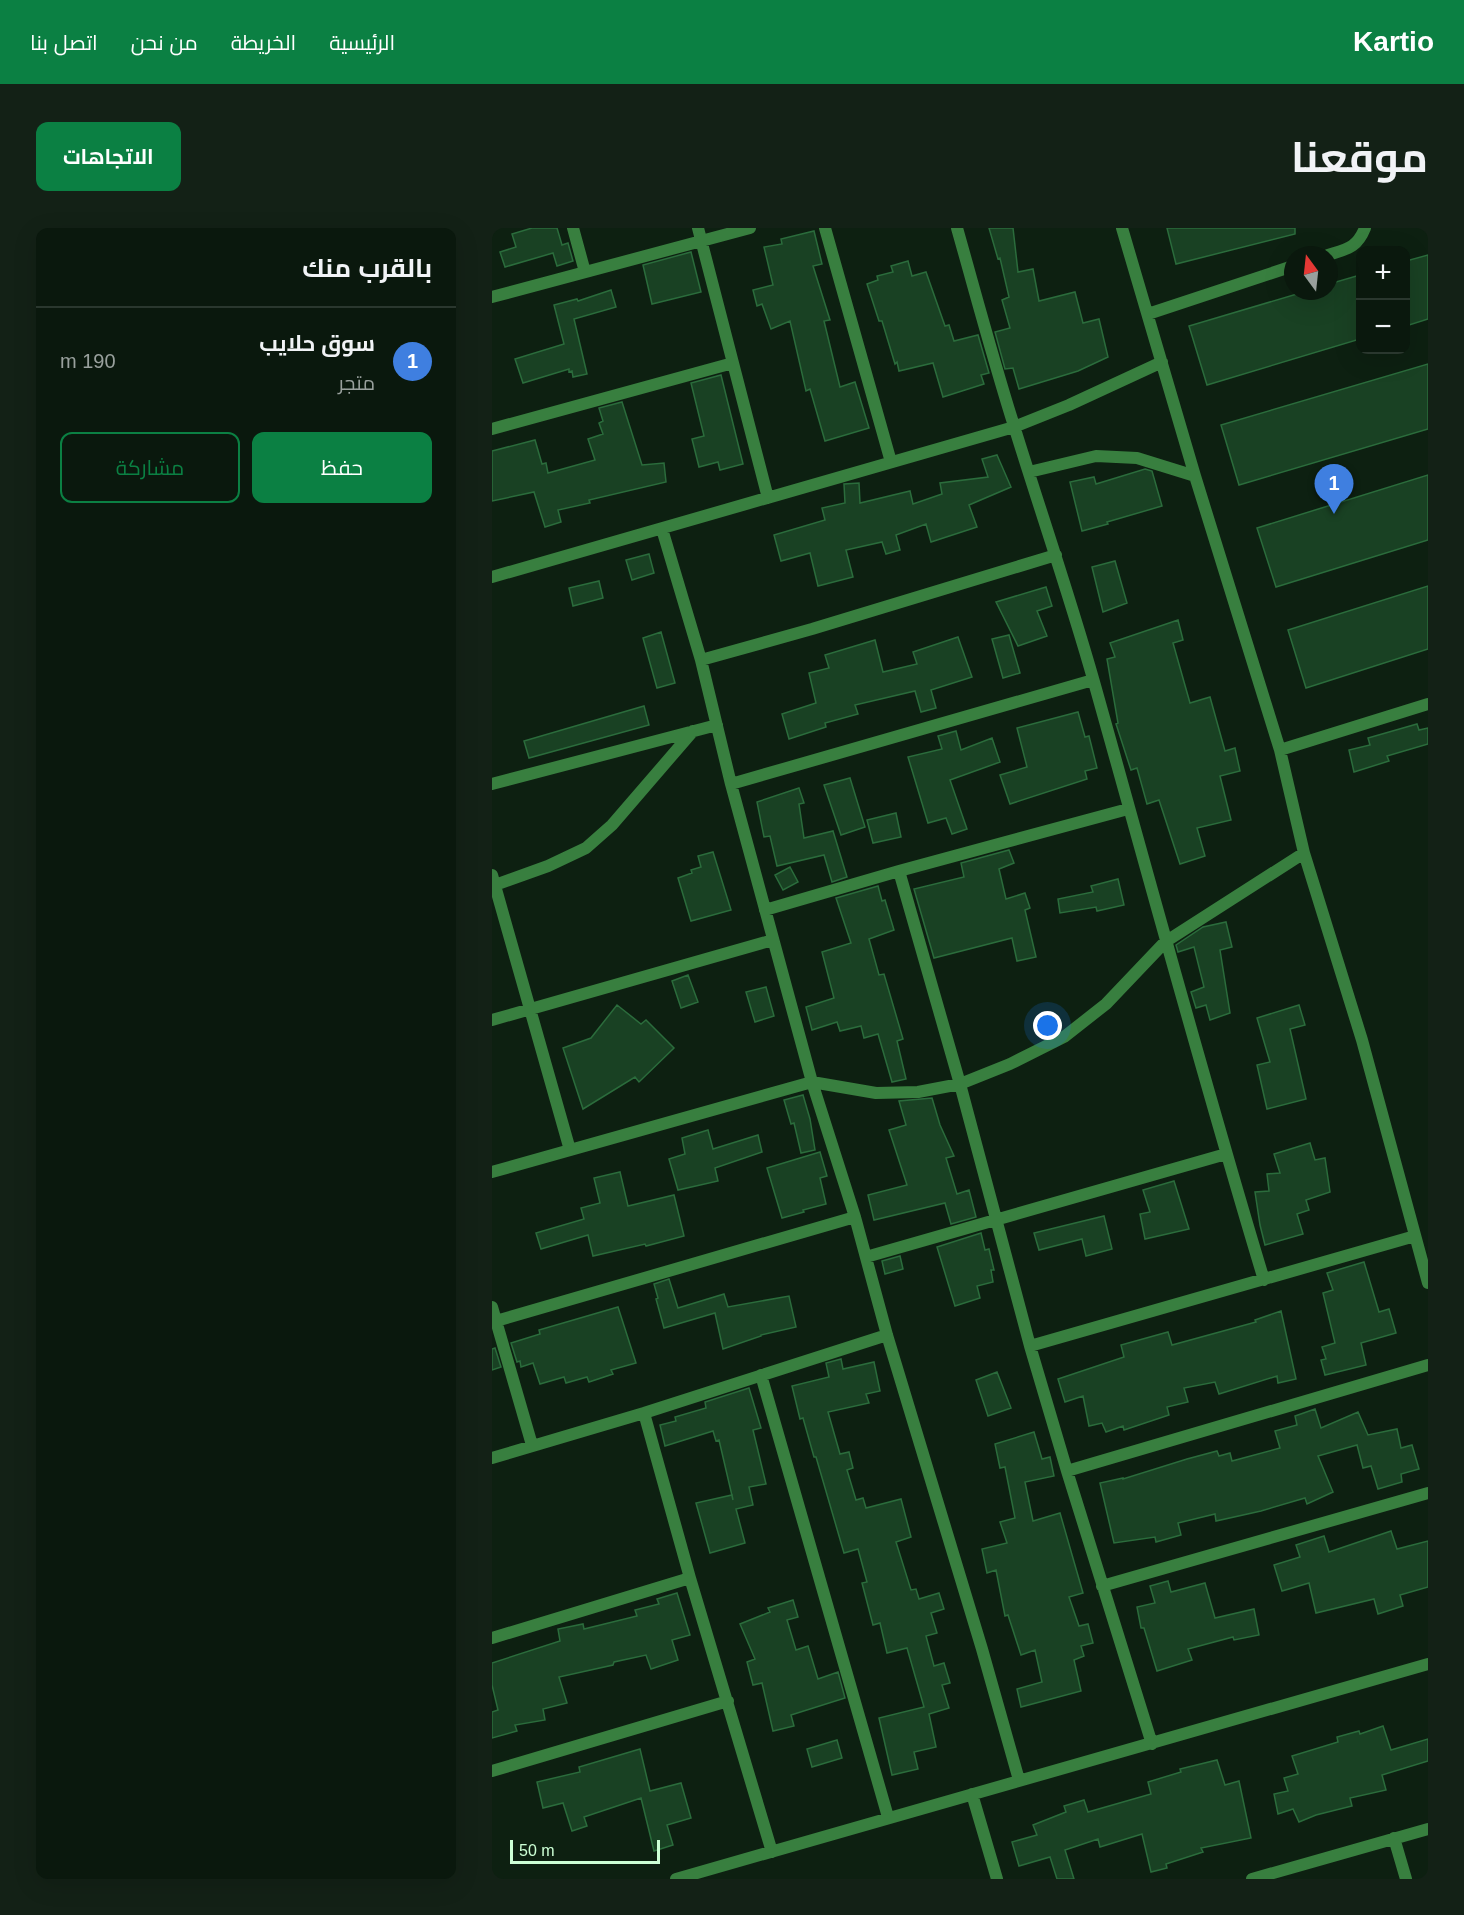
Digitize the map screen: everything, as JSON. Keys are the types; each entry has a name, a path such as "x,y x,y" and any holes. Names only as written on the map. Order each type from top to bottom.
{"street":[{"path":"573,228 585,272"},
{"path":"492,297 585,272 700,234 750,228"},
{"path":"825,228 891,462"},
{"path":"957,228 1014,427 1056,555 1093,680 1165,942 1264,1280"},
{"path":"1122,228 1195,476 1280,750 1304,853 1362,1040 1428,1283"},
{"path":"1338,252 1353,247 1361,238 1365,228"},
{"path":"700,234 768,498"},
{"path":"1148,314 1284,269"},
{"path":"492,577 1014,427 1069,405 1162,362"},
{"path":"492,429 733,363"},
{"path":"1029,472 1096,456 1137,458 1195,476"},
{"path":"662,529 701,660 731,784 812,1082 855,1217 887,1335 979,1638 1019,1780"},
{"path":"701,660 1056,555"},
{"path":"731,784 1093,680"},
{"path":"1280,750 1428,704"},
{"path":"492,784 717,725"},
{"path":"570,1150 493,882 548,866 585,848 612,825 693,731"},
{"path":"765,910 1128,809"},
{"path":"492,1172 812,1082 876,1093 918,1092 960,1084 1010,1064 1064,1037 1106,1004 1165,942 1304,853"},
{"path":"899,871 1066,1471 1152,1744"},
{"path":"492,1020 773,940"},
{"path":"866,1257 1226,1154"},
{"path":"496,1321 855,1217"},
{"path":"1030,1346 1415,1236"},
{"path":"492,1307 532,1445"},
{"path":"492,1458 644,1413 887,1335"},
{"path":"1066,1471 1428,1365"},
{"path":"761,1375 888,1817"},
{"path":"644,1413 690,1578 772,1852"},
{"path":"1102,1586 1428,1493"},
{"path":"492,1638 690,1578"},
{"path":"676,1879 1428,1664"},
{"path":"492,1771 728,1701"},
{"path":"972,1794 997,1879"},
{"path":"1252,1879 1274,1876 1428,1829"},
{"path":"1394,1838 1406,1879"}],"building":[{"path":"532,228 557,228 562,245 568,243 573,261 557,266 553,253 505,267 500,252 516,247 512,234"},
{"path":"989,228 1013,228 1018,272 1033,269 1039,301 1075,292 1083,323 1099,319 1108,357 1078,371 1019,389 1013,368 1005,369 995,332 1010,328 1002,300 1009,297 1000,258 998,259"},
{"path":"1167,228 1295,228 1295,234 1176,264"},
{"path":"814,231 822,264 813,266 830,320 824,321 840,387 855,382 869,428 825,441 810,389 806,391 790,321 771,329 762,304 757,306 753,290 773,285 764,247 782,244 781,239"},
{"path":"691,252 701,292 652,304 643,265"},
{"path":"1428,255 1428,319 1410,325 1410,300 1410,260"},
{"path":"908,261 912,276 926,272 945,326 949,325 954,341 978,335 989,373 981,375 984,384 943,397 933,363 899,371 867,284 878,280 877,276 893,272 891,266"},
{"path":"1356,276 1356,340 1207,385 1189,326 1284,298 1284,300 1338,300 1338,281"},
{"path":"611,290 616,307 574,319 587,374 573,377 569,369 523,383 515,359 564,344 554,305 577,299 578,301"},
{"path":"1428,364 1428,429 1239,485 1221,425"},
{"path":"721,375 743,464 720,470 718,462 699,467 692,439 704,436 691,383"},
{"path":"622,402 642,465 664,463 666,482 589,500 590,503 558,510 561,522 545,527 534,492 492,501 492,451 535,440 542,464 546,463 548,473 595,460 588,439 603,434 599,423 603,421 599,408"},
{"path":"997,455 1011,487 969,505 977,527 931,542 926,524 896,535 900,550 886,554 882,542 846,550 853,577 818,586 810,553 781,561 774,535 825,520 822,508 845,503 844,484 859,483 860,503 910,491 913,504 942,494 940,483 988,477 982,459"},
{"path":"1145,469 1152,471 1162,506 1082,531 1070,482 1094,477 1096,484"},
{"path":"1428,475 1428,540 1276,587 1257,528"},
{"path":"649,554 654,573 632,580 626,560"},
{"path":"1115,561 1127,603 1103,612 1092,567"},
{"path":"599,581 603,598 573,606 569,588"},
{"path":"1428,586 1428,649 1306,688 1288,630"},
{"path":"1046,587 1052,606 1037,611 1047,636 1018,646 996,602"},
{"path":"1178,620 1183,640 1173,643 1190,703 1210,697 1225,751 1235,748 1240,771 1220,776 1231,820 1197,828 1205,856 1180,864 1159,800 1147,804 1137,768 1131,770 1116,724 1118,723 1107,659 1115,657 1110,643"},
{"path":"661,632 675,683 657,688 643,638"},
{"path":"1009,635 1020,673 1003,678 992,639"},
{"path":"958,637 972,677 931,690 936,708 921,712 915,691 855,705 858,714 825,723 826,727 789,739 782,714 816,703 809,673 829,668 825,655 875,640 883,672 917,664 913,652"},
{"path":"644,706 649,725 529,758 524,741"},
{"path":"1078,712 1085,737 1089,736 1097,768 1085,771 1087,779 1010,804 1000,775 1027,767 1017,728"},
{"path":"1417,724 1419,730 1428,728 1428,744 1387,756 1389,761 1354,772 1349,750 1370,745 1368,738"},
{"path":"956,731 961,750 992,738 1000,762 950,780 967,829 952,834 946,818 928,823 908,757 942,749 938,736"},
{"path":"850,778 865,827 841,835 824,785"},
{"path":"799,788 804,803 799,804 804,838 833,831 847,877 832,882 824,855 777,866 770,836 764,837 757,802"},
{"path":"896,813 901,837 873,843 867,820"},
{"path":"1009,850 1014,863 999,869 1006,899 1025,893 1030,908 1025,910 1036,957 1017,961 1012,938 934,958 914,889 964,877 961,863"},
{"path":"713,852 731,910 691,921 678,878 701,867 698,856"},
{"path":"790,867 798,882 783,890 775,875"},
{"path":"1118,879 1124,905 1097,911 1096,907 1060,913 1058,899 1093,892 1091,886"},
{"path":"878,886 894,930 869,939 879,975 884,974 903,1039 897,1041 906,1079 892,1082 878,1034 864,1038 861,1026 840,1031 837,1022 812,1030 806,1007 834,998 822,952 851,943 836,898"},
{"path":"1226,922 1232,947 1220,950 1230,1013 1210,1020 1206,1005 1196,1008 1191,992 1204,987 1194,947 1178,952 1176,945 1203,927"},
{"path":"688,975 698,1002 681,1008 672,981"},
{"path":"766,987 774,1016 755,1022 746,992"},
{"path":"617,1005 641,1024 646,1020 674,1048 639,1082 635,1077 583,1109 563,1048 591,1038"},
{"path":"1299,1005 1305,1025 1290,1029 1306,1099 1267,1109 1257,1065 1270,1062 1257,1018"},
{"path":"803,1095 815,1150 801,1153 794,1123 791,1124 784,1100"},
{"path":"932,1098 940,1125 954,1156 946,1158 957,1194 969,1190 976,1217 951,1224 945,1203 874,1220 868,1195 907,1185 889,1130 906,1125 899,1101"},
{"path":"708,1130 713,1149 758,1135 762,1152 715,1168 718,1181 678,1190 669,1159 685,1154 682,1138"},
{"path":"1310,1143 1315,1160 1325,1158 1330,1192 1306,1200 1309,1210 1297,1214 1303,1234 1265,1245 1255,1192 1269,1191 1267,1174 1280,1173 1274,1154"},
{"path":"820,1152 827,1176 820,1178 826,1204 782,1218 767,1168"},
{"path":"620,1172 628,1206 674,1195 684,1236 593,1256 588,1235 541,1249 536,1233 584,1219 581,1208 600,1203 594,1178"},
{"path":"1174,1181 1189,1229 1145,1239 1140,1214 1150,1212 1143,1190"},
{"path":"1104,1216 1112,1249 1086,1256 1082,1239 1039,1250 1034,1233"},
{"path":"981,1233 985,1250 989,1249 994,1270 991,1270 993,1282 977,1286 980,1298 955,1306 937,1247"},
{"path":"900,1256 903,1269 885,1274 882,1261"},
{"path":"1364,1262 1379,1312 1389,1309 1396,1333 1361,1343 1366,1365 1325,1375 1321,1360 1326,1359 1322,1347 1335,1343 1323,1293 1333,1290 1327,1273"},
{"path":"669,1279 678,1308 724,1294 728,1307 789,1296 796,1327 761,1335 723,1349 715,1313 664,1328 654,1284"},
{"path":"618,1307 636,1363 611,1370 613,1374 589,1382 587,1377 566,1383 564,1377 540,1384 533,1363 521,1367 520,1361 517,1362 511,1343 540,1334 539,1330"},
{"path":"1281,1311 1296,1379 1278,1383 1277,1376 1219,1394 1215,1382 1184,1388 1188,1402 1167,1407 1169,1415 1124,1430 1123,1426 1106,1432 1102,1423 1089,1426 1083,1396 1065,1402 1058,1379 1124,1357 1121,1345 1168,1332 1172,1345 1256,1322 1255,1320"},
{"path":"495,1348 501,1367 492,1370 492,1349"},
{"path":"841,1359 843,1369 874,1362 880,1391 866,1394 869,1403 828,1412 840,1454 849,1452 853,1468 847,1470 856,1500 863,1498 866,1508 901,1499 911,1537 896,1542 911,1590 916,1589 919,1599 939,1593 944,1609 931,1613 937,1633 926,1636 934,1666 944,1663 950,1683 942,1685 949,1708 929,1714 936,1747 914,1752 918,1769 892,1775 879,1718 924,1707 907,1648 887,1653 880,1623 873,1625 862,1583 867,1582 858,1549 844,1553 816,1457 814,1457 803,1418 800,1419 792,1386 829,1377 826,1363"},
{"path":"997,1372 1011,1408 988,1416 976,1380"},
{"path":"749,1388 761,1428 753,1430 766,1484 749,1487 753,1505 736,1509 745,1543 710,1553 696,1503 732,1495 719,1440 716,1441 713,1431 665,1446 660,1425 676,1421 675,1417 706,1408 705,1402"},
{"path":"1315,1409 1321,1428 1358,1412 1368,1435 1397,1429 1401,1448 1412,1445 1419,1469 1401,1474 1402,1482 1378,1489 1371,1466 1363,1468 1357,1445 1318,1456 1333,1492 1307,1504 1305,1498 1216,1521 1215,1514 1178,1523 1181,1535 1156,1542 1155,1537 1114,1543 1100,1483 1123,1479 1217,1451 1219,1456 1230,1453 1232,1461 1280,1448 1275,1431 1297,1425 1295,1416"},
{"path":"1034,1432 1042,1459 1050,1457 1054,1476 1025,1482 1033,1521 1060,1513 1083,1593 1069,1597 1079,1626 1088,1624 1093,1643 1081,1646 1084,1656 1074,1660 1081,1691 1021,1707 1017,1689 1042,1682 1035,1650 1021,1655 1008,1615 1005,1616 996,1570 987,1573 982,1549 1007,1543 1000,1522 1015,1518 1005,1467 1000,1468 995,1444"},
{"path":"1391,1531 1397,1549 1428,1541 1428,1587 1400,1595 1403,1606 1378,1614 1374,1599 1316,1613 1309,1583 1282,1591 1274,1565 1300,1557 1296,1545 1324,1536 1329,1552"},
{"path":"1168,1581 1171,1592 1205,1583 1215,1618 1254,1609 1259,1635 1234,1640 1233,1637 1188,1649 1192,1660 1157,1671 1144,1628 1141,1628 1137,1607 1155,1603 1150,1586"},
{"path":"677,1593 690,1635 672,1640 678,1660 651,1669 646,1655 559,1677 567,1703 543,1709 545,1720 515,1725 517,1731 492,1738 492,1712 498,1710 492,1685 492,1663 560,1641 558,1629 583,1624 584,1629 637,1616 635,1610 659,1604 657,1599"},
{"path":"793,1600 798,1617 787,1620 796,1650 808,1646 818,1679 838,1672 845,1698 791,1715 794,1726 773,1731 762,1683 753,1685 747,1662 755,1659 740,1624 770,1612 768,1608"},
{"path":"1383,1726 1391,1750 1428,1739 1428,1761 1382,1775 1386,1790 1350,1798 1352,1806 1299,1822 1293,1809 1278,1814 1274,1794 1288,1791 1284,1778 1298,1774 1292,1756 1338,1742 1337,1737 1359,1731 1360,1734"},
{"path":"837,1740 842,1758 812,1767 807,1749"},
{"path":"640,1749 650,1791 681,1783 691,1818 667,1825 673,1845 654,1851 641,1798 584,1817 587,1826 572,1831 563,1803 543,1808 537,1782 580,1772 579,1767"},
{"path":"1217,1760 1225,1785 1239,1781 1251,1838 1201,1848 1203,1852 1166,1864 1167,1868 1151,1872 1142,1834 1100,1847 1098,1839 1065,1850 1074,1879 1057,1879 1050,1857 1019,1866 1012,1842 1037,1835 1033,1825 1066,1812 1064,1806 1084,1800 1088,1812 1151,1794 1148,1782 1181,1772 1180,1769"}],"place":[{"name":"سوق حلايب","path":"1334,514"}]}
